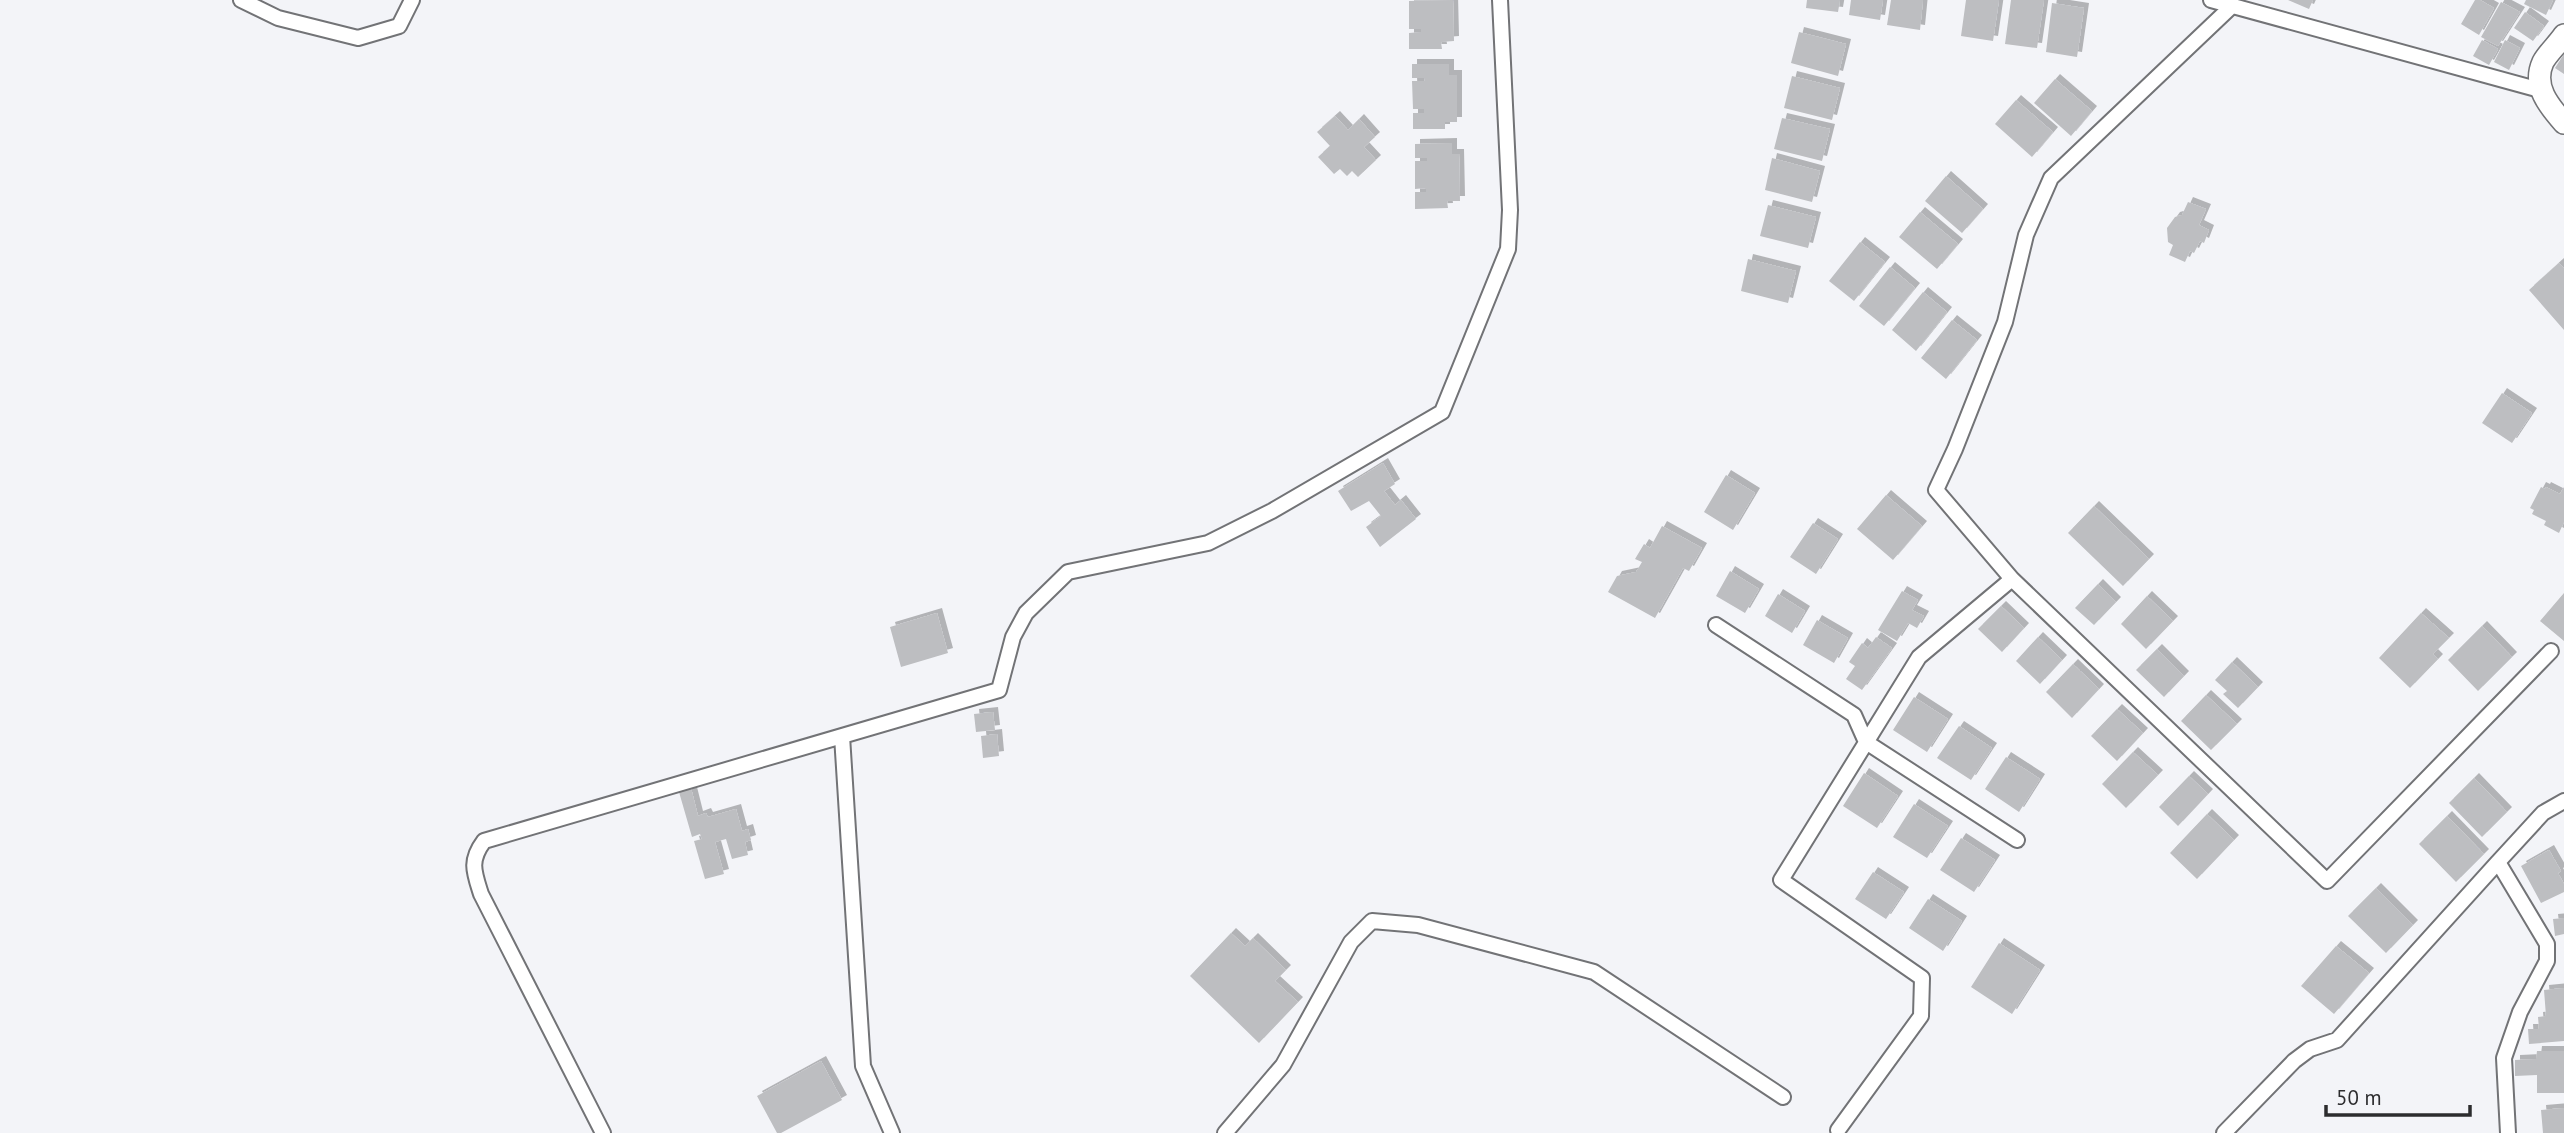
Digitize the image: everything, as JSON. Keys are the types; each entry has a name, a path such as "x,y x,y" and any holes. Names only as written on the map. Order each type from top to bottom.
{"street":[{"path":"241,0 278,18 358,38 398,26 412,0"},
{"path":"603,1133 481,894 473,870 476,852 484,841 999,690 1013,637 1026,613 1068,572 1208,543 1272,510 1442,412 1508,249 1510,210 1500,0"},
{"path":"2211,0 2540,90 2564,123"},
{"path":"2232,6 2051,178 2026,235 2006,322 1936,490 2012,579 2327,881 2551,651"},
{"path":"2540,90 2542,64 2564,35"},
{"path":"1838,1130 1921,1016 1922,978 1781,880 1919,657 2012,579"},
{"path":"1716,625 1854,715 1867,742 2017,840"},
{"path":"842,736 863,1066 892,1133"},
{"path":"2224,1133 2294,1060 2310,1049 2337,1041 2543,813 2564,801"},
{"path":"2498,862 2547,944 2547,961 2521,1012 2504,1058 2508,1133"},
{"path":"1225,1133 1283,1065 1351,942 1372,921 1418,925 1594,972 1783,1097"}],"building":[{"path":"1453,0 1454,41 1441,42 1442,49 1409,49 1409,33 1421,32 1421,29 1409,29 1409,1"},
{"path":"1807,0 1840,0 1838,12 1806,8"},
{"path":"1851,0 1883,0 1880,20 1849,15"},
{"path":"1891,0 1923,0 1920,30 1887,25"},
{"path":"1966,0 1999,0 1993,41 1961,36"},
{"path":"2011,0 2044,0 2037,48 2005,44"},
{"path":"2288,0 2313,0 2309,9"},
{"path":"2475,0 2494,8 2479,35 2461,24"},
{"path":"2526,0 2553,0 2546,15 2524,4"},
{"path":"2501,2 2520,12 2498,46 2481,37"},
{"path":"2052,3 2084,8 2077,57 2046,52"},
{"path":"2525,12 2544,26 2533,41 2514,28"},
{"path":"1799,32 1846,44 1838,76 1791,63"},
{"path":"2482,40 2498,49 2489,65 2473,56"},
{"path":"2505,40 2520,48 2509,70 2494,62"},
{"path":"2564,54 2564,74 2555,68"},
{"path":"1412,64 1449,64 1449,75 1457,75 1457,122 1445,122 1445,129 1413,129 1413,113 1424,113 1424,109 1413,109 1412,81 1425,81 1424,78 1412,78"},
{"path":"1792,76 1840,88 1832,120 1784,108"},
{"path":"2055,79 2092,111 2071,136 2034,103"},
{"path":"2016,100 2053,132 2032,157 1995,124"},
{"path":"1335,116 1348,130 1359,119 1375,137 1364,147 1376,160 1358,177 1352,171 1347,176 1340,169 1334,174 1318,157 1330,146 1317,132"},
{"path":"1782,118 1830,129 1822,161 1774,149"},
{"path":"1452,143 1452,154 1459,154 1460,201 1447,201 1448,208 1415,209 1415,192 1426,192 1426,188 1415,189 1415,161 1427,161 1427,158 1415,158 1415,144"},
{"path":"1772,158 1820,171 1812,202 1765,190"},
{"path":"1946,176 1983,209 1962,233 1925,201"},
{"path":"2188,202 2206,209 2199,225 2209,230 2204,243 2200,241 2194,253 2190,251 2185,262 2169,255 2173,245 2168,242 2167,228 2175,217 2182,215"},
{"path":"1768,205 1816,217 1808,248 1760,236"},
{"path":"1920,212 1958,244 1937,269 1899,237"},
{"path":"1860,242 1885,262 1854,301 1829,281"},
{"path":"1748,259 1796,271 1788,303 1741,291"},
{"path":"2559,263 2564,268 2564,330 2529,290"},
{"path":"1890,267 1915,288 1884,326 1859,306"},
{"path":"1923,292 1947,312 1916,351 1892,330"},
{"path":"1952,320 1977,340 1946,379 1921,358"},
{"path":"2502,393 2532,413 2512,443 2482,423"},
{"path":"1383,463 1395,484 1384,491 1395,505 1401,500 1416,519 1380,547 1366,527 1381,516 1369,501 1351,511 1338,491"},
{"path":"1726,475 1755,493 1733,530 1704,512"},
{"path":"2541,487 2560,494 2564,487 2564,522 2559,533 2544,525 2546,521 2532,514 2534,510 2530,508"},
{"path":"1886,495 1922,526 1893,560 1857,529"},
{"path":"2094,506 2149,559 2123,586 2068,533"},
{"path":"1813,523 1838,539 1816,574 1790,557"},
{"path":"1662,526 1702,548 1689,571 1683,568 1655,618 1608,592 1617,576 1636,572 1642,562 1635,559 1644,544 1650,548"},
{"path":"1730,571 1759,589 1745,613 1716,596"},
{"path":"2098,584 2116,602 2094,625 2075,608"},
{"path":"1902,591 1918,600 1912,610 1924,616 1917,628 1908,623 1897,641 1878,630"},
{"path":"2564,593 2564,641 2540,621"},
{"path":"1778,594 1805,611 1792,633 1765,616"},
{"path":"2147,596 2173,621 2146,649 2121,624"},
{"path":"2001,606 2024,628 2002,652 1978,629"},
{"path":"937,613 948,653 901,667 890,627"},
{"path":"2421,613 2449,638 2433,654 2438,659 2410,688 2379,658"},
{"path":"1817,620 1848,638 1834,663 1803,645"},
{"path":"2482,626 2512,657 2478,691 2448,660"},
{"path":"1876,637 1892,648 1862,690 1846,679 1855,666 1849,662 1862,643 1868,648"},
{"path":"2038,637 2062,660 2040,684 2016,661"},
{"path":"2157,649 2184,676 2164,697 2136,670"},
{"path":"2232,662 2258,687 2238,708 2223,694 2227,691 2215,680"},
{"path":"2073,664 2099,689 2072,718 2046,692"},
{"path":"2206,695 2237,724 2211,750 2181,721"},
{"path":"1914,697 1948,719 1927,752 1893,730"},
{"path":"2117,709 2143,733 2117,761 2091,736"},
{"path":"993,712 995,730 976,732 974,714"},
{"path":"1959,726 1992,748 1971,780 1937,758"},
{"path":"997,734 999,756 983,758 981,736"},
{"path":"2133,752 2158,775 2126,808 2102,784"},
{"path":"2006,757 2040,779 2019,812 1985,789"},
{"path":"1864,773 1898,796 1877,828 1843,806"},
{"path":"2189,776 2208,794 2178,826 2159,807"},
{"path":"2474,778 2507,812 2482,837 2449,803"},
{"path":"691,788 698,816 706,813 708,817 736,809 742,831 748,829 751,840 745,842 748,855 732,859 726,839 715,842 724,874 705,879 694,841 702,839 700,834 692,837 679,792"},
{"path":"1914,804 1948,826 1927,858 1893,837"},
{"path":"2207,814 2234,840 2197,879 2170,853"},
{"path":"2447,816 2484,854 2456,882 2419,844"},
{"path":"1961,838 1995,860 1974,892 1940,870"},
{"path":"2549,850 2561,871 2558,873 2564,884 2564,892 2541,903 2521,866"},
{"path":"1873,872 1904,892 1886,919 1855,899"},
{"path":"2376,888 2413,925 2386,953 2348,916"},
{"path":"1928,899 1962,921 1943,951 1909,928"},
{"path":"2564,918 2564,934 2555,936 2553,919"},
{"path":"1231,933 1245,946 1253,938 1286,970 1275,981 1298,1002 1259,1043 1190,976"},
{"path":"1999,943 2040,970 2012,1014 1971,987"},
{"path":"2336,946 2369,973 2334,1014 2301,986"},
{"path":"2564,988 2564,1041 2529,1044 2528,1029 2539,1029 2538,1017 2546,1016 2544,990"},
{"path":"2537,1051 2564,1051 2564,1093 2537,1093 2537,1075 2515,1076 2515,1060 2536,1059"},
{"path":"821,1061 842,1100 777,1133 757,1096"},
{"path":"2564,1108 2564,1133 2543,1133 2541,1110"}]}
